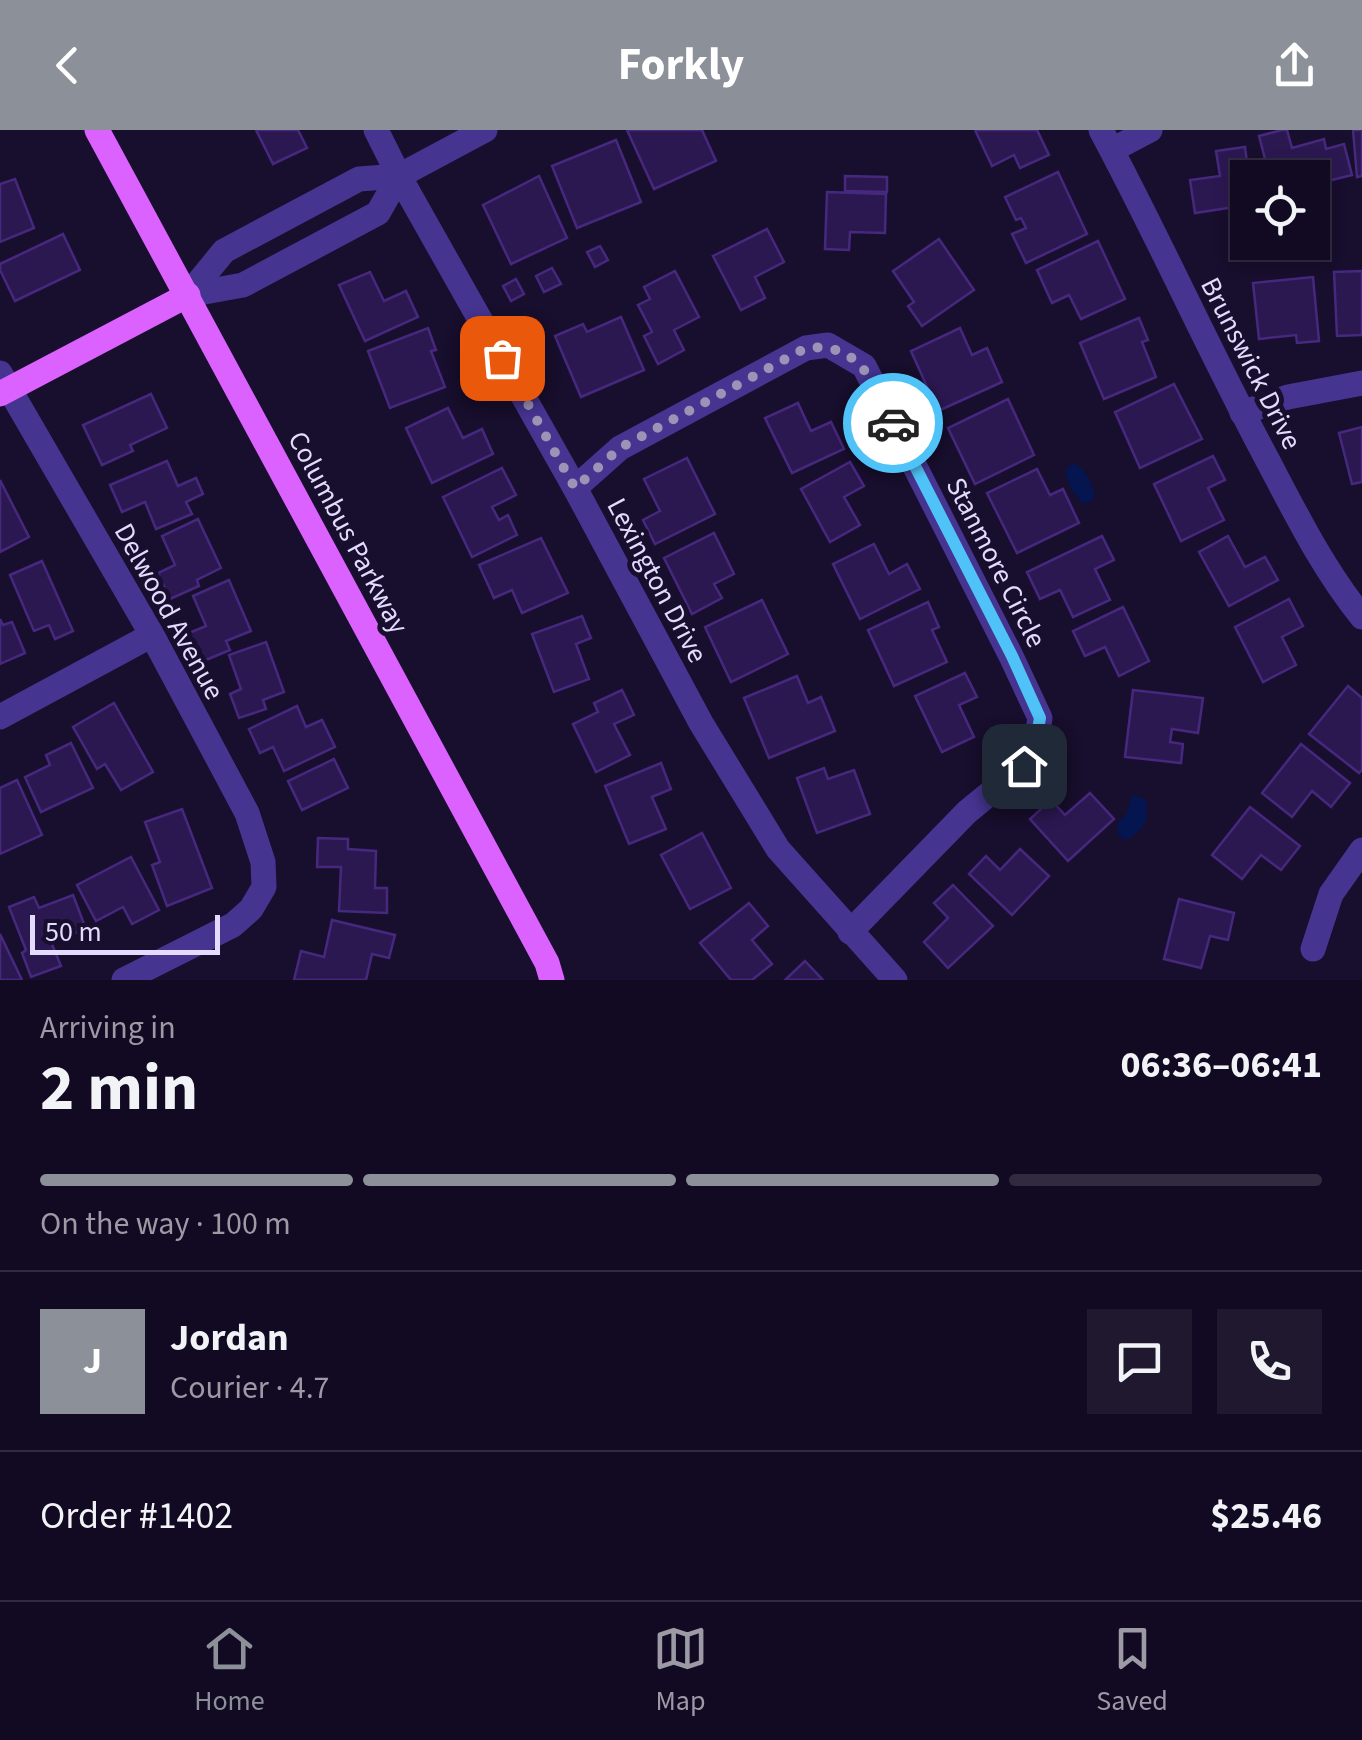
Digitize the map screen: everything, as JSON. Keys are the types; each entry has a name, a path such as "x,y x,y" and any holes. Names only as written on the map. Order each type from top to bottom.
{"main road":[{"name":"Columbus Parkway","path":"97,130 554,974"},
{"path":"3,385 188,295"}],"street":[{"name":"Lexington Drive","path":"376,130 701,723 778,849 895,980"},
{"path":"188,295 224,251 359,179 399,176 485,130"},
{"path":"1106,140 1150,130"},
{"name":"Brunswick Drive","path":"1106,140 1312,544 1337,586 1362,617"},
{"path":"188,295 243,285 378,213 399,176"},
{"name":"Stanmore Circle","path":"575,488 620,448 806,348 828,346 864,366 1040,718 1035,746 1024,766 967,812 850,932"},
{"path":"1242,413 1288,397 1362,383"},
{"name":"Delwood Avenue","path":"3,385 152,635 247,813 263,862 264,887 251,909 233,925 124,980"},
{"path":"0,716 152,635"},
{"path":"1314,949 1331,894 1362,850"}],"shaded area":[{"path":"1074,463 1093,489 1094,499 1085,504 1067,477 1067,467"},
{"path":"1135,795 1146,800 1146,818 1132,837 1124,840 1117,833 1118,823"}],"building":[{"path":"256,130 298,130 307,148 273,164"},
{"path":"627,130 702,130 716,161 654,189"},
{"path":"975,130 1037,130 1049,155 1020,168 1014,155 992,166"},
{"path":"1287,130 1292,148 1324,139 1326,149 1344,144 1352,175 1330,180 1330,160 1265,160 1259,136"},
{"path":"1353,130 1362,130 1362,176 1357,177"},
{"path":"616,140 641,202 577,228 552,166"},
{"path":"1245,147 1247,160 1230,160 1230,208 1195,213 1190,180 1220,176 1216,151"},
{"path":"1058,172 1087,234 1026,263 1012,234 1026,228 1021,218 1016,220 1005,197"},
{"path":"539,176 567,238 511,264 483,205"},
{"path":"845,176 887,177 887,192 845,191"},
{"path":"15,179 34,228 0,242 0,184"},
{"path":"827,192 886,194 885,233 850,232 849,250 825,249"},
{"path":"767,229 784,262 755,277 765,298 741,310 713,256"},
{"path":"63,234 80,270 15,301 0,264"},
{"path":"939,239 974,290 922,326 908,306 914,302 893,271"},
{"path":"1098,241 1125,299 1081,319 1069,295 1052,303 1037,270"},
{"path":"600,246 608,260 595,267 587,252"},
{"path":"552,268 561,284 544,292 536,276"},
{"path":"675,271 699,317 674,330 684,350 658,364 644,336 652,332 638,305 650,299 644,287"},
{"path":"1362,271 1362,335 1337,336 1334,272"},
{"path":"370,272 384,301 406,291 418,317 365,341 339,285"},
{"path":"1313,277 1319,341 1297,343 1296,335 1259,339 1253,283"},
{"path":"516,279 524,294 511,301 503,286"},
{"path":"621,317 644,370 581,397 555,336 583,324 587,332"},
{"path":"1139,318 1148,340 1142,342 1156,377 1104,399 1080,343"},
{"path":"428,328 436,350 431,351 445,387 390,408 368,351"},
{"path":"960,328 972,355 987,348 1002,382 938,411 911,351"},
{"path":"1174,384 1202,439 1140,468 1115,412"},
{"path":"151,394 167,428 130,445 133,451 102,465 83,425"},
{"path":"1008,399 1034,455 975,484 948,428"},
{"path":"798,403 811,431 831,422 844,449 792,473 765,418"},
{"path":"448,408 463,438 482,429 493,454 432,483 406,428"},
{"path":"1362,427 1362,482 1352,484 1339,433"},
{"path":"1213,456 1225,480 1208,488 1224,520 1181,541 1154,484"},
{"path":"687,458 715,514 655,544 643,520 660,511 644,479"},
{"path":"167,461 178,486 196,478 203,494 186,502 192,514 156,529 145,502 122,512 110,485"},
{"path":"850,462 864,486 844,497 860,525 830,542 801,489"},
{"path":"502,468 516,495 492,507 499,520 508,515 517,535 472,557 443,497"},
{"path":"1037,469 1050,495 1063,489 1079,523 1017,553 987,493"},
{"path":"0,480 29,537 0,552"},
{"path":"198,519 221,568 197,580 199,586 170,599 158,573 175,565 162,536"},
{"path":"714,533 734,574 714,584 722,598 692,614 664,558"},
{"path":"1102,536 1114,560 1095,569 1110,600 1073,617 1060,590 1040,599 1027,572"},
{"path":"1228,536 1245,567 1265,557 1278,580 1229,606 1199,552"},
{"path":"541,538 568,593 522,613 512,590 494,598 479,565"},
{"path":"874,544 889,574 907,564 920,589 860,619 833,564"},
{"path":"42,561 73,631 55,639 49,625 34,631 10,575"},
{"path":"229,580 251,631 226,641 230,650 201,662 189,633 206,626 193,596"},
{"path":"1289,599 1303,626 1282,637 1296,665 1263,682 1235,627"},
{"path":"762,600 788,654 731,682 705,627"},
{"path":"928,602 939,627 932,630 947,662 894,686 868,630"},
{"path":"1123,607 1149,661 1119,676 1105,647 1085,656 1073,631"},
{"path":"582,616 591,638 576,644 589,679 554,692 532,634"},
{"path":"0,619 3,625 12,622 25,653 0,664"},
{"path":"266,642 284,692 263,700 266,709 239,718 230,694 241,689 229,655"},
{"path":"965,673 977,697 959,705 974,737 942,752 915,696"},
{"path":"797,676 808,703 821,697 835,731 769,758 744,698"},
{"path":"1348,686 1362,698 1359,773 1309,734"},
{"path":"622,690 634,715 614,724 630,755 596,772 573,724 598,712 594,703"},
{"path":"1133,690 1203,698 1198,733 1172,729 1170,742 1183,744 1181,763 1125,757"},
{"path":"114,703 153,772 121,790 105,764 97,769 73,727"},
{"path":"297,706 306,727 322,720 335,747 284,771 273,747 260,753 249,729"},
{"path":"71,743 93,788 41,812 25,777 50,765 46,755"},
{"path":"1301,744 1350,783 1331,807 1312,791 1292,817 1262,793"},
{"path":"334,759 348,788 302,810 288,781"},
{"path":"661,763 671,789 652,797 666,829 629,844 605,786"},
{"path":"824,768 828,779 854,770 870,814 817,833 797,778"},
{"path":"17,780 42,835 0,854 0,788"},
{"path":"1090,793 1114,819 1068,861 1030,819 1051,800 1065,815"},
{"path":"1250,807 1300,846 1281,870 1261,855 1242,879 1212,855"},
{"path":"182,809 212,888 167,906 152,865 160,862 145,822"},
{"path":"702,833 731,888 690,909 661,855"},
{"path":"318,838 348,839 348,849 376,851 375,888 387,888 387,913 339,911 341,867 317,867"},
{"path":"1020,849 1049,876 1012,915 969,874 986,856 1000,870"},
{"path":"131,857 159,910 132,924 123,907 96,921 77,885"},
{"path":"953,885 993,926 948,968 924,942 948,918 934,903"},
{"path":"73,895 86,929 51,942 61,966 31,977 22,953 26,950 9,907 34,897 39,908"},
{"path":"1179,899 1234,913 1228,940 1210,936 1201,968 1164,959"},
{"path":"749,903 768,926 752,940 772,964 752,980 731,980 700,943"},
{"path":"332,920 395,935 389,958 372,954 366,980 294,980 301,951 324,957"},
{"path":"0,934 22,980 0,980"},
{"path":"805,961 823,980 785,980"}],"way so far":[{"path":"502,358 575,488 620,448 806,348 828,346 864,366 893,423"}],"route":[{"path":"893,423 1040,718 1035,746 1024,766"}]}
